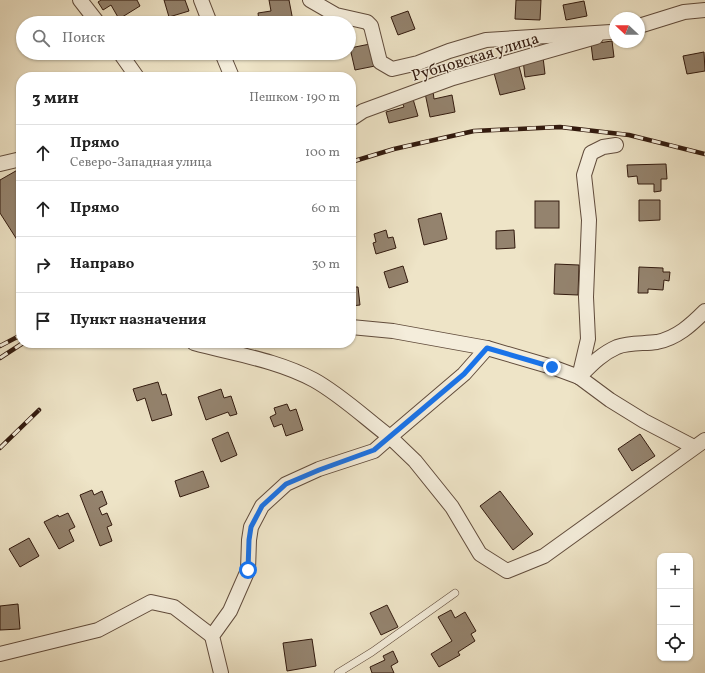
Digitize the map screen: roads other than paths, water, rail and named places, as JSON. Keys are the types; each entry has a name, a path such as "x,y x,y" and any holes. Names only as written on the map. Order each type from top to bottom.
{"street":[{"path":"80,0 93,16"},
{"path":"201,0 207,16"},
{"name":"Рубцовская улица","path":"310,0 340,16"},
{"path":"703,0 705,5"},
{"path":"645,24 684,12 705,10"},
{"name":"Рубцовская улица","path":"356,20 366,22 371,26 380,62 392,68 418,63 449,50 486,40 609,32"},
{"name":"Рубцовская улица","path":"356,116 363,111 453,78 609,33"},
{"path":"125,60 133,72"},
{"path":"225,60 230,72"},
{"path":"579,377 588,340 586,297 589,220 584,175 591,153 603,147 616,145"},
{"path":"0,164 16,160"},
{"path":"579,377 598,358 618,347 634,343 658,342 678,334 705,311"},
{"path":"356,327 392,331 487,348 579,377 610,400 644,421 700,443"},
{"path":"213,348 278,365 314,380 345,401 415,461 452,507 480,554 507,571 544,556 700,443"},
{"path":"212,636 230,611 248,570 251,527 262,506 286,484 374,450 464,374 487,348"},
{"path":"0,654 98,630 151,602 174,607 212,636 221,673"}],"lane":[{"path":"338,673 372,652 455,592"}],"railway":[{"path":"356,160 394,149 474,131 560,127 629,135 705,154"},
{"path":"0,346 16,338"},
{"path":"0,358 16,348"},
{"path":"0,448 39,410"}]}
